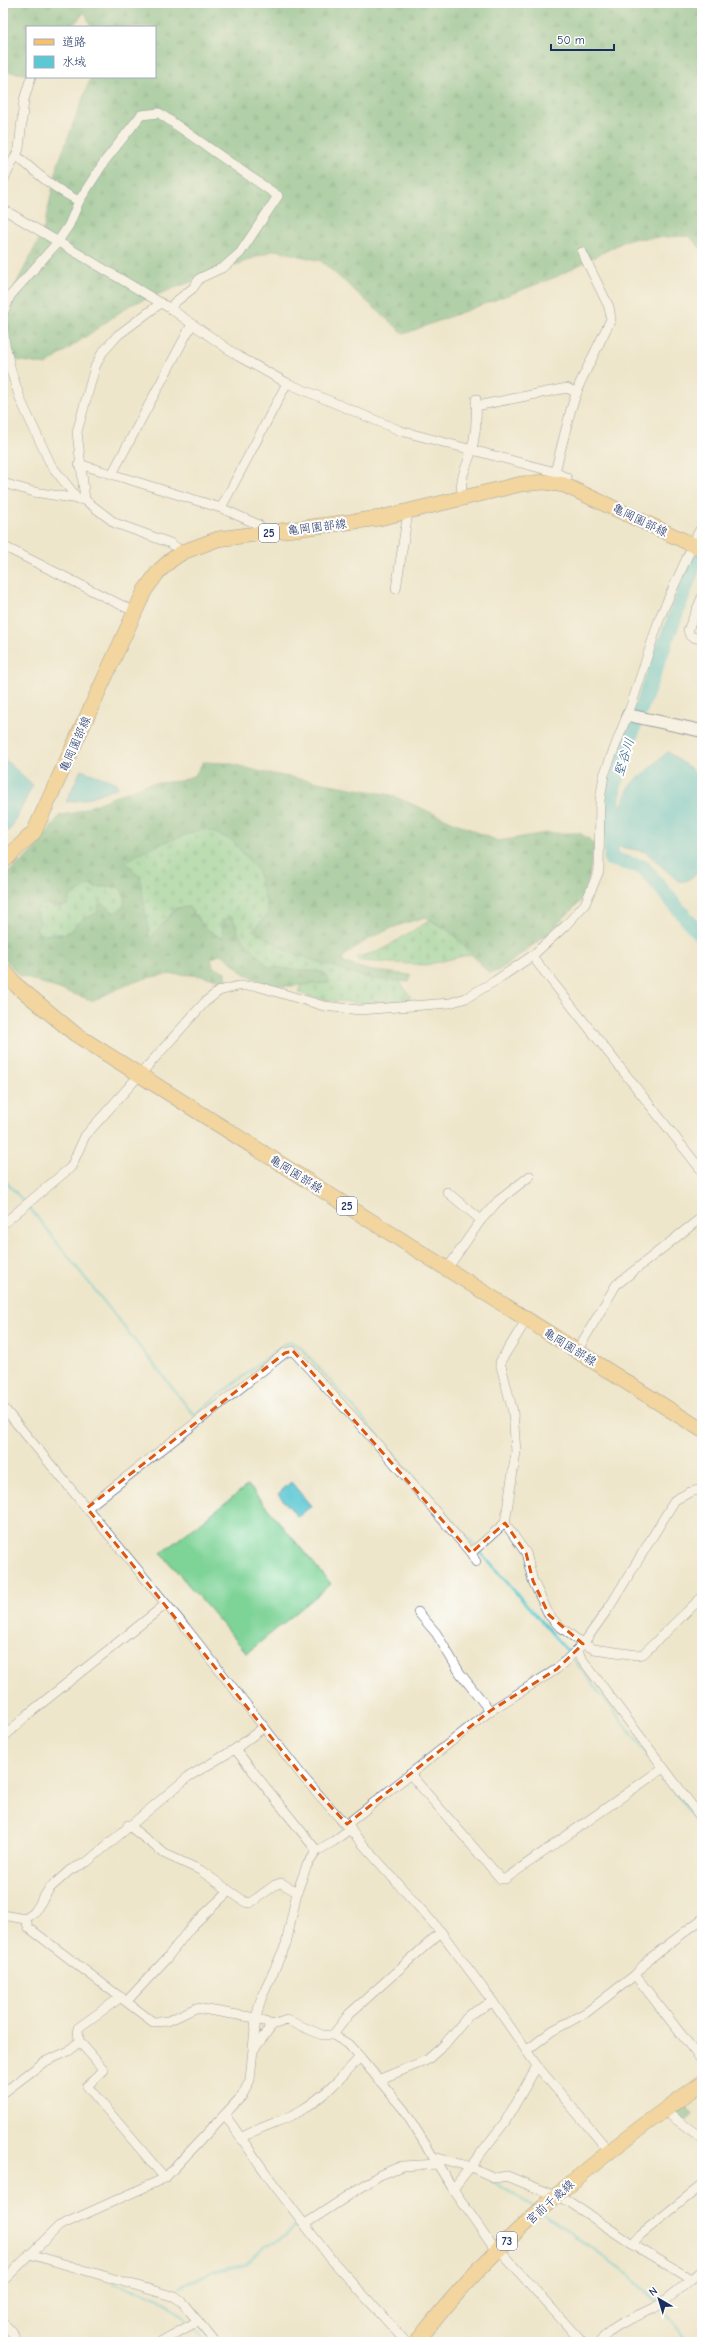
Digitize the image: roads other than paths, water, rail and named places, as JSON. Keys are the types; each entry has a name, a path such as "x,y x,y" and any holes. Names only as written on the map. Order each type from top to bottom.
{"main road":[{"name":"亀岡園部線","path":"3,862 34,832 133,611 145,590 159,571 183,552 218,539 336,525 408,512 521,484 545,482 564,485 651,524 697,548"},
{"name":"亀岡園部線","path":"3,969 16,985 55,1020 139,1075 702,1430"},
{"name":"宮前千歳線","path":"417,2342 459,2290 497,2250 556,2196 609,2151 663,2110 702,2083"}],"street":[{"path":"3,181 17,156 24,100 31,78"},
{"path":"3,314 10,296 57,243 69,225 79,201 104,162 141,115 159,113 278,196 240,253 224,267 200,278 193,288 174,302 171,309"},
{"path":"17,156 40,177 61,192 79,201"},
{"path":"3,209 57,243 171,309 238,356 287,383 401,431 555,472 567,478 564,485"},
{"path":"555,472 576,393 611,319 609,307 582,252"},
{"path":"81,500 77,432 95,367 102,353 118,335 161,303"},
{"path":"3,323 11,371 21,401 51,465 81,500 115,524 170,543 183,552"},
{"path":"112,474 192,324"},
{"path":"221,508 287,383"},
{"path":"463,498 460,486 472,450 477,418 476,402 566,388 576,393"},
{"path":"79,464 221,508 259,525 260,534"},
{"path":"3,483 34,492 81,500"},
{"path":"396,589 408,512"},
{"path":"3,1224 71,1166 85,1136 205,1002 219,991 238,986 257,986 324,1006 360,1010 450,1003 466,998 496,981 532,956 580,909 592,892 599,871 600,800 604,776 628,715 660,617 697,548 699,531"},
{"path":"3,546 133,611"},
{"path":"702,596 688,630 690,636 702,640"},
{"path":"628,715 702,731"},
{"path":"532,956 702,1171"},
{"path":"447,1269 481,1220 498,1201 530,1176"},
{"path":"447,1192 481,1220"},
{"path":"577,1351 616,1285 702,1218"},
{"path":"471,1553 505,1523 516,1452 513,1412 500,1362 527,1320"},
{"path":"87,1508 285,1353 293,1351 389,1457 471,1553 476,1562"},
{"path":"3,1407 166,1604 304,1778 349,1826 441,1932 493,2002 536,2066 609,2151"},
{"path":"3,2281 59,2226 165,2178 242,2096 250,2080 255,2048 256,2018 261,1999 286,1944 297,1892 307,1865 317,1850 334,1841 349,1826 410,1774 490,1711 557,1669 583,1644 610,1606 674,1500 690,1492 702,1489"},
{"path":"505,1523 526,1553 533,1581 549,1615 558,1625 583,1644 594,1649 637,1655 643,1654 702,1597"},
{"path":"3,1738 27,1715 166,1604"},
{"path":"418,1612 436,1633 460,1673 490,1711"},
{"path":"576,1651 660,1770 702,1819"},
{"path":"3,1915 25,1919 34,1913 49,1889 70,1870 87,1862 128,1825 188,1777 235,1749 264,1727"},
{"path":"235,1749 317,1850"},
{"path":"410,1774 501,1879 505,1879 660,1770"},
{"path":"128,1825 165,1854 200,1870 229,1891 250,1903 275,1885 281,1883 297,1892"},
{"path":"165,2178 87,2086 104,2070 79,2041 78,2028 124,1999 167,1958 191,1927 229,1891"},
{"path":"25,1919 29,1928 153,2022 168,2021 196,2008 256,2018 272,2025"},
{"path":"526,2051 552,2031 587,2012 635,1975 649,1959 702,1919"},
{"path":"334,2035 349,2014 441,1932"},
{"path":"635,1975 702,2061"},
{"path":"378,2080 427,2060 444,2045 470,2014 493,2002"},
{"path":"255,2048 272,2025 287,2020 322,2035 334,2035 348,2044 404,2110 453,2189 497,2250 582,2342"},
{"path":"3,2093 44,2062 69,2051 79,2041"},
{"path":"241,2138 260,2126 299,2112 332,2087 360,2057"},
{"path":"453,2189 505,2122 536,2066"},
{"path":"663,2110 702,2138"},
{"path":"225,2115 272,2182 331,2259 406,2342"},
{"path":"305,2224 380,2176 402,2166 436,2160 471,2167 494,2178 507,2176 568,2201 632,2244 691,2279"},
{"path":"632,2244 641,2234 702,2185"},
{"path":"30,2254 175,2297 182,2302 215,2342"},
{"path":"600,2342 619,2324 653,2308 702,2270"},
{"path":"160,2342 198,2321"},
{"path":"3,2322 14,2335 15,2342"}],"water":[{"path":"668,752 702,777 702,870 686,881 678,881 646,852 616,846 618,815 630,785"},
{"path":"3,758 33,785 11,828 3,835"},
{"path":"81,770 115,782 118,787 83,800 66,802"},
{"path":"291,1482 311,1506 298,1517 278,1494"}],"waterway":[{"name":"堅谷川","path":"702,544 623,757 614,787 611,859 643,867 702,937"},
{"path":"3,1178 25,1203"},
{"path":"28,1206 194,1415 284,1344 291,1342 301,1348 569,1653"},
{"path":"574,1660 658,1768"},
{"path":"661,1772 702,1829"},
{"path":"492,2181 534,2207"},
{"path":"545,2215 628,2274 658,2302"},
{"path":"180,2287 211,2272 245,2265 266,2246 285,2236 300,2223"},
{"path":"30,2264 55,2266"},
{"path":"113,2283 160,2298 188,2321"},
{"path":"661,2307 687,2342"},
{"path":"196,2330 206,2342"}]}
